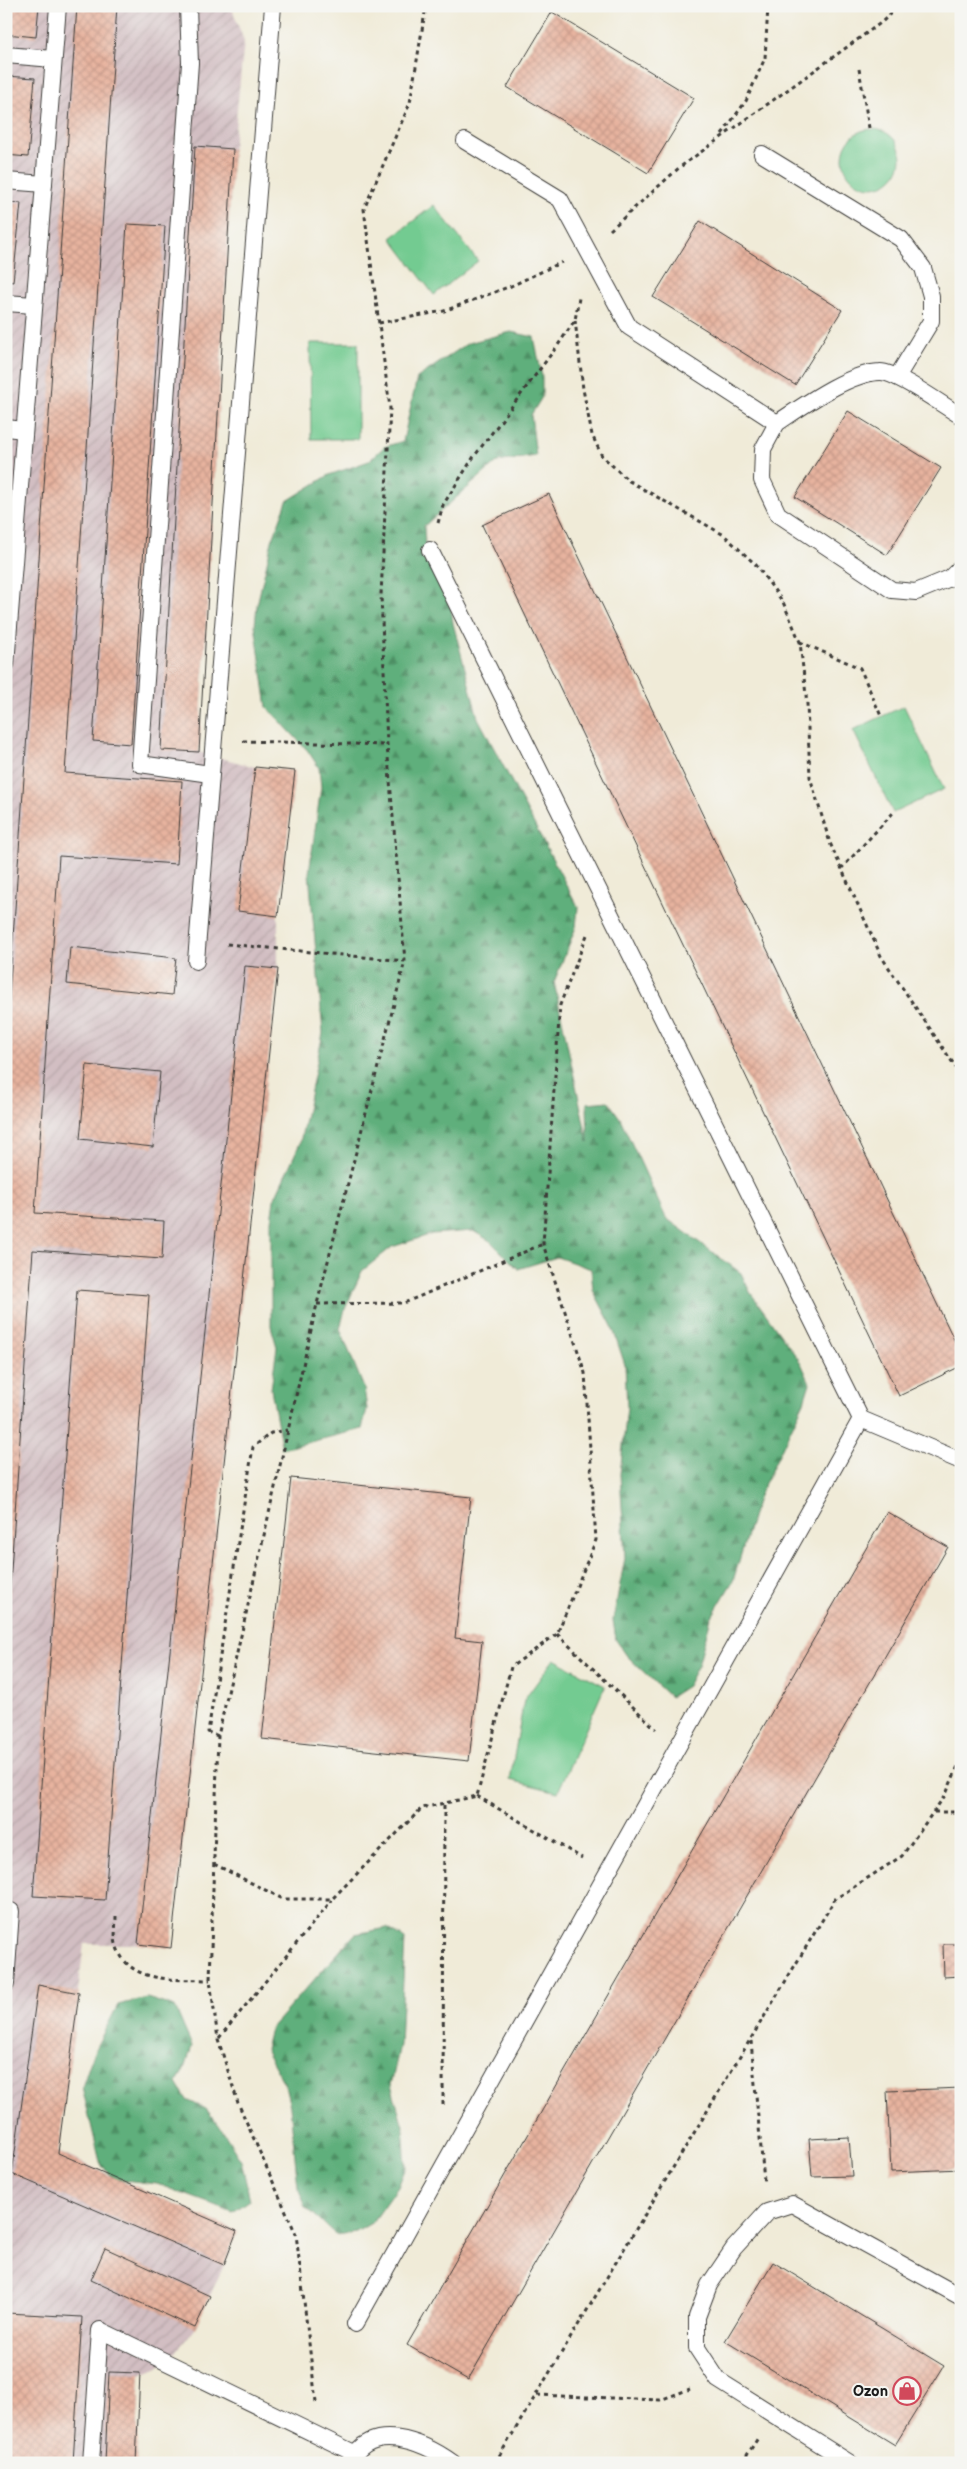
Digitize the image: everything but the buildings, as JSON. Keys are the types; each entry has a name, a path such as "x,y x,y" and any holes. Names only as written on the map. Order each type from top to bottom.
{"lane":[{"path":"6,664 11,548 24,430 58,6"},
{"path":"188,6 190,63 140,764 210,774"},
{"path":"196,960 196,941 273,6"},
{"path":"6,55 53,59"},
{"path":"465,141 560,199 629,327 777,423"},
{"path":"762,154 901,240 923,268 931,296 931,321 897,377"},
{"path":"6,180 44,184"},
{"path":"6,303 34,305"},
{"path":"961,416 897,377 881,372 849,380 777,423 763,449 762,480 778,514 892,590 916,592 950,578 961,567"},
{"path":"6,428 24,430"},
{"path":"430,550 861,1419 961,1461"},
{"path":"355,2324 861,1419"},
{"path":"6,1984 11,1911"},
{"path":"850,2463 718,2380 697,2348 697,2317 709,2285 734,2248 768,2212 792,2204 961,2297"},
{"path":"92,2463 100,2330 320,2436 352,2458 368,2440 386,2438 416,2442 453,2463"}],"path":[{"path":"320,2436 296,2234 238,2103 218,2039 210,1980 218,1736 317,1304 405,961 387,745 381,595 390,408 364,210 410,103 426,6"},
{"path":"768,6 765,58 746,101 720,137 882,22 898,6"},
{"path":"859,69 869,128"},
{"path":"587,250 575,320 583,389 592,435 602,456 629,481 724,535 756,565 783,602 800,642 807,704 810,777 830,843 881,956 961,1075"},
{"path":"430,550 443,505 473,458 558,346 575,320"},
{"path":"800,642 860,668 881,716"},
{"path":"213,740 387,745"},
{"path":"841,869 893,813"},
{"path":"477,1796 511,1667 557,1634 596,1540 586,1373 543,1244 560,1006 601,897"},
{"path":"196,941 405,961"},
{"path":"317,1304 404,1303 543,1244"},
{"path":"218,1736 208,1732 253,1447 271,1433 288,1430"},
{"path":"557,1634 676,1749"},
{"path":"495,2463 835,1899 902,1856 946,1794 961,1759"},
{"path":"218,2039 332,1900 422,1808 477,1796 607,1872"},
{"path":"443,2107 444,1803"},
{"path":"934,1812 961,1812"},
{"path":"214,1864 283,1899 332,1900"},
{"path":"116,1916 116,1944 129,1968 152,1978 210,1980"},
{"path":"750,2039 768,2212"},
{"path":"537,2395 660,2400 718,2380"}],"shaded area":[{"path":"6,6 231,6 244,41 233,149 199,752 255,767 295,771 278,916 278,969 171,1948 138,1944 84,1944 58,2152 237,2231 224,2265 195,2328 168,2362 140,2374 136,2463 6,2463"}],"green space":[{"path":"866,129 878,129 893,137 901,152 901,164 893,179 878,187 866,187 851,179 843,164 843,152 851,137"},
{"path":"434,205 478,261 434,295 391,238"},
{"path":"511,332 534,337 542,377 542,397 531,415 536,456 497,462 424,526 425,546 448,583 453,623 478,718 578,907 576,927 554,982 588,1142 587,1103 608,1101 620,1118 666,1218 741,1273 750,1292 801,1363 810,1383 804,1402 758,1498 733,1581 711,1618 698,1665 687,1686 670,1697 627,1656 616,1640 613,1620 625,1558 620,1474 627,1407 625,1365 612,1326 593,1290 591,1269 557,1257 518,1269 490,1241 473,1231 432,1234 392,1247 362,1271 345,1309 340,1329 364,1388 367,1409 362,1429 282,1449 271,1389 277,1347 271,1326 271,1221 274,1200 300,1143 323,1033 309,873 321,787 319,768 308,751 267,707 255,625 257,605 272,541 287,501 329,475 369,461 384,447 403,441 417,378 468,343"},
{"path":"310,343 358,343 358,439 311,439"},
{"path":"904,706 944,789 893,813 853,730"},
{"path":"554,1659 605,1686 558,1792 510,1780 524,1700"},
{"path":"387,1928 405,1939 400,2045 391,2085 403,2126 406,2167 398,2187 373,2222 356,2232 336,2235 306,2207 298,2188 290,2106 285,2085 265,2049 270,2029 355,1934"},
{"path":"147,1998 175,2007 192,2046 186,2065 177,2083 187,2100 206,2109 219,2125 241,2160 250,2200 233,2212 157,2184 116,2179 101,2166 82,2087 95,2049 118,2005"}],"place":[{"name":"Ozon","path":"907,2391"}]}
